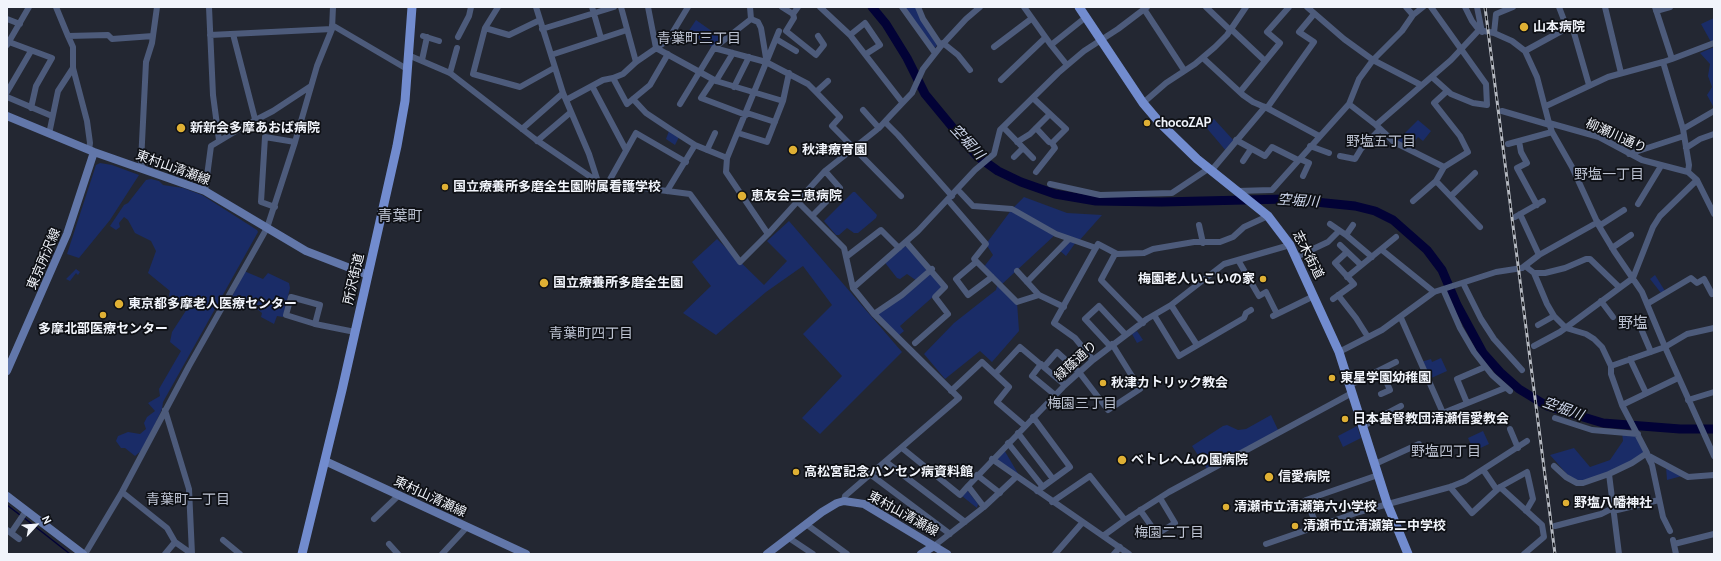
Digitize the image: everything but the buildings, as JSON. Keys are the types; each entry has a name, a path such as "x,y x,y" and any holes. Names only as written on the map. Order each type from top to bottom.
{"main road":[{"name":"所沢街道","path":"302,554 325,461 400,134 412,7"},
{"name":"志木街道","path":"1079,7 1143,103 1174,138 1210,170 1265,214 1290,245 1339,352 1387,505 1407,554"},
{"name":"東村山清瀬線","path":"7,116 91,151 205,191 306,251 368,275"},
{"name":"東京所沢線","path":"7,371 67,234 91,151"},
{"name":"東村山清瀬線","path":"325,461 523,553"},
{"path":"7,496 23,515 84,554"},
{"name":"東村山清瀬線","path":"844,501 864,504 947,554"},
{"path":"767,554 830,507 844,501"},
{"path":"921,554 934,546"}],"street":[{"path":"29,7 8,44 52,58 36,86 31,108"},
{"path":"56,7 73,47 73,68 87,121 91,151"},
{"path":"144,170 141,162 146,62 153,36 158,7"},
{"path":"209,7 213,95 219,140"},
{"path":"84,554 122,492 165,410 267,228 275,207 311,86 332,27 333,7"},
{"path":"458,37 469,16 471,7"},
{"path":"498,7 485,28 472,74 520,87 554,68"},
{"path":"536,7 554,68 589,154 598,182"},
{"path":"542,29 592,10 614,7"},
{"path":"622,7 636,62"},
{"path":"648,7 656,48"},
{"path":"566,100 603,80 614,78 623,74 636,62 668,40 688,7"},
{"path":"750,7 750,19"},
{"path":"782,7 793,14"},
{"path":"798,7 793,14 794,18 786,31 816,55 824,45 818,36"},
{"path":"820,7 850,34 902,102"},
{"path":"902,7 935,53"},
{"path":"918,7 923,19 942,44 958,54 971,69"},
{"path":"408,55 450,73 537,141 598,182 690,194 740,262 798,202 825,171 852,147 879,128 912,93 923,69 942,44 980,7"},
{"path":"1024,7 1045,38 1067,65"},
{"path":"1206,7 1265,61"},
{"path":"1143,103 1166,83 1203,58 1230,30 1246,7"},
{"path":"1240,92 1280,43 1267,32 1289,7"},
{"path":"1307,7 1373,60 1421,85"},
{"path":"1406,7 1413,15"},
{"path":"1239,192 1272,190 1349,104 1359,79 1373,60 1402,31 1413,15 1423,7"},
{"path":"1431,7 1486,84 1487,105 1472,103 1446,92 1432,77"},
{"path":"1465,7 1472,21 1481,31 1494,33 1512,41 1525,51 1537,77 1552,132 1572,167 1598,224 1612,248 1642,292 1678,378 1714,456"},
{"path":"1477,7 1481,31"},
{"path":"1494,33 1496,14 1495,7"},
{"path":"1496,14 1513,7"},
{"path":"1559,7 1567,28"},
{"path":"1605,7 1621,72"},
{"path":"1670,7 1656,9 1672,59"},
{"path":"853,288 906,242 976,170 994,154 1000,130 1067,65 1145,8 1184,70"},
{"path":"592,10 601,38"},
{"path":"1050,184 1100,195 1172,193 1210,170 1266,108 1314,42 1299,32 1314,14"},
{"path":"1051,45 1086,17"},
{"path":"7,18 20,24"},
{"path":"680,104 714,48 750,19"},
{"path":"750,19 758,22 761,28 766,62"},
{"path":"994,47 1031,19"},
{"path":"485,28 509,35 540,20"},
{"path":"850,34 865,23 880,44 866,54"},
{"path":"1525,51 1572,26 1589,85"},
{"path":"210,35 332,27 407,69"},
{"path":"550,55 628,30"},
{"path":"768,234 726,172 728,158 755,94 779,31"},
{"path":"1340,156 1355,159 1378,127 1421,85 1432,77 1481,31"},
{"path":"233,34 255,120"},
{"path":"68,36 108,35 112,39 153,36"},
{"path":"422,60 425,37 439,41"},
{"path":"1001,80 1045,38"},
{"path":"776,39 796,51"},
{"path":"1546,106 1589,85 1621,72 1663,62 1714,43"},
{"path":"450,73 457,48"},
{"path":"656,48 715,80 755,94 784,101"},
{"path":"714,48 766,62 789,73 816,92 840,117 832,126 900,196"},
{"path":"7,92 31,51"},
{"path":"733,53 701,98 746,114 775,122"},
{"path":"614,78 627,104 650,85 668,54"},
{"path":"734,87 749,57"},
{"path":"1203,58 1253,102 1319,136"},
{"path":"1663,62 1683,129 1690,165 1688,172"},
{"path":"49,134 58,91 73,68"},
{"path":"738,133 767,142 784,101 789,73"},
{"path":"816,92 828,80"},
{"path":"205,191 211,146 219,140 273,111 311,86"},
{"path":"592,86 626,150"},
{"path":"1413,201 1436,181 1444,168 1468,152 1464,142 1434,103 1446,92"},
{"path":"522,129 563,93"},
{"path":"7,97 52,116"},
{"path":"1033,98 1066,129 1052,143 1055,148 1036,172"},
{"path":"633,99 646,113 695,145 728,158"},
{"path":"1349,104 1394,142 1444,168"},
{"path":"863,110 879,128"},
{"name":"柳瀬川通り","path":"1502,111 1599,137 1629,154 1661,166 1688,172 1697,180 1714,214"},
{"path":"1683,129 1714,111"},
{"path":"537,141 571,112"},
{"path":"1018,142 1036,128 1050,114"},
{"path":"884,122 898,135 986,244 974,259 976,262 1017,302 1039,295"},
{"path":"1003,127 1034,158"},
{"path":"1036,128 1049,142"},
{"path":"1508,144 1552,132"},
{"path":"608,183 636,133 686,162"},
{"path":"707,150 715,133"},
{"path":"1686,148 1700,139 1714,134"},
{"path":"1629,154 1684,136"},
{"path":"275,207 261,202 264,137 295,142"},
{"path":"1236,140 1265,156 1272,147 1308,163 1303,176"},
{"path":"1518,141 1527,163 1517,168 1537,205"},
{"path":"667,191 695,145"},
{"path":"1310,146 1329,153"},
{"path":"1014,157 1023,148"},
{"path":"1243,161 1252,149"},
{"path":"1638,204 1661,166"},
{"path":"812,216 840,188 825,171"},
{"path":"1451,196 1475,173"},
{"path":"1534,346 1566,328 1633,278 1653,227 1660,216 1697,180"},
{"path":"1436,181 1480,227"},
{"path":"958,190 973,206 1012,209 1056,234 1096,248"},
{"path":"1539,255 1518,216 1543,201"},
{"path":"798,202 841,244 846,257 853,288 874,314 959,398 886,462 844,496 844,501"},
{"path":"1339,352 1400,318 1434,292 1496,272 1525,266 1539,255 1624,210"},
{"path":"1093,360 1075,338 1054,323 1098,244 1115,254 1144,253 1153,249 1175,245 1220,242 1233,237 1244,227 1265,214"},
{"path":"1330,224 1372,257"},
{"path":"1346,236 1353,225"},
{"path":"1198,226 1203,243"},
{"path":"846,257 881,230 899,248"},
{"path":"1296,257 1328,242 1338,230"},
{"path":"1612,248 1631,235"},
{"path":"1347,276 1382,250 1396,237"},
{"path":"1027,282 1069,239"},
{"path":"906,242 932,269 945,287 934,297 948,314 915,343"},
{"name":"緑蔭通り","path":"968,486 992,459 1065,385 1111,345 1171,305 1214,270 1224,264 1290,245"},
{"path":"1340,245 1361,265"},
{"path":"1382,250 1434,292"},
{"path":"1347,252 1335,263 1354,284 1336,297 1356,318 1368,337"},
{"path":"1115,254 1101,280 1142,323"},
{"path":"1534,273 1545,273 1565,268 1586,259 1590,259 1619,287"},
{"path":"1238,260 1259,296 1266,292 1275,315 1314,296"},
{"path":"976,262 956,279 968,295 992,277"},
{"path":"1525,266 1534,273 1547,304 1554,316 1566,328 1586,334 1602,347 1611,366 1611,374 1622,405 1638,433 1652,465 1663,516 1670,531"},
{"path":"874,314 902,295 932,269"},
{"path":"1017,271 1039,295 1064,307"},
{"path":"1647,304 1691,278 1697,283 1704,279 1712,290"},
{"path":"1463,283 1481,319 1494,339 1522,370"},
{"path":"1400,318 1443,413 1508,389 1485,366 1460,328 1443,289"},
{"path":"315,324 320,305 291,297 286,316 315,324 355,332"},
{"path":"1602,301 1613,317"},
{"path":"1171,305 1197,345"},
{"path":"1055,395 1032,376 1056,352 1079,372 1108,410 1140,389 1111,345 1085,319 1099,306 1126,335"},
{"path":"1154,315 1179,356 1244,318 1246,313 1251,310"},
{"path":"1538,325 1554,316"},
{"path":"1611,366 1651,352 1687,334 1714,328"},
{"path":"1642,331 1651,352"},
{"path":"995,374 1020,347 1065,385"},
{"path":"1630,359 1646,393"},
{"path":"952,391 982,362 1009,387 997,402 1025,426"},
{"path":"1103,536 1160,498 1290,428 1308,415 1396,362"},
{"path":"1467,403 1457,379 1485,366"},
{"path":"1381,370 1390,390 1381,394"},
{"path":"1622,405 1678,378"},
{"path":"1688,400 1714,392"},
{"path":"1363,426 1401,406"},
{"path":"165,410 189,489 192,554"},
{"path":"1033,417 1070,467 1037,491"},
{"path":"1555,418 1592,430 1638,433"},
{"path":"1510,428 1518,448"},
{"path":"1018,433 1053,479"},
{"path":"1266,544 1317,526 1450,487 1484,471 1527,441"},
{"path":"1008,443 1043,487"},
{"path":"1375,464 1419,444"},
{"path":"902,448 960,495 968,486 984,507"},
{"path":"1554,466 1577,483 1583,483 1609,474 1647,455 1661,461 1688,477 1714,475"},
{"path":"992,459 1082,523 1129,554"},
{"path":"886,462 965,522"},
{"path":"1484,471 1498,488 1542,525 1544,537 1524,554"},
{"path":"1450,487 1472,513 1498,488 1527,472 1532,499 1526,510"},
{"path":"870,474 950,534"},
{"path":"1609,474 1619,554"},
{"path":"978,475 1000,493"},
{"path":"1317,526 1306,500 1378,475"},
{"path":"1052,502 1090,476 1125,520"},
{"path":"934,546 984,507 1016,477"},
{"path":"122,492 167,528 175,542 192,554"},
{"path":"374,519 399,495"},
{"path":"1140,510 1157,534 1175,523 1160,498"},
{"path":"1555,526 1613,510 1659,500"},
{"path":"19,539 9,532 23,515"},
{"path":"1055,554 1082,523"},
{"path":"806,524 847,554"},
{"path":"442,554 467,527"},
{"path":"1676,554 1673,542 1714,534"},
{"path":"789,538 813,554"},
{"path":"222,540 240,554"},
{"path":"165,554 175,542"},
{"path":"389,544 396,553"},
{"path":"1114,554 1120,548"}],"shaded area":[{"path":"903,7 916,7 937,45 934,49"},
{"path":"1714,18 1714,41 1711,42 1701,24"},
{"path":"696,20 723,39 714,48 688,32"},
{"path":"1714,47 1714,108 1707,95 1712,87 1708,76 1710,64 1700,53"},
{"path":"1214,119 1235,142 1227,152 1205,126"},
{"path":"1418,120 1431,131 1423,141 1418,137 1410,148 1396,142"},
{"path":"669,131 679,137 675,145 666,139"},
{"path":"100,163 112,165 139,175 110,220 79,258 67,254 96,165"},
{"path":"151,179 159,181 163,185 183,188 202,195 258,232 163,402 162,409 151,433 141,451 135,456 125,448 121,448 116,441 118,436 128,432 140,434 146,429 144,423 147,417 155,411 148,403 160,396 159,389 181,351 170,342 172,332 187,309 170,298 170,291 148,273 156,251 151,241 135,233 128,220 124,217 119,223 120,227 116,230 110,226 124,205 128,203 146,180"},
{"path":"853,192 855,192 877,215 876,218 858,233 854,233 847,228 839,235 836,235 824,221"},
{"path":"1024,197 1067,213 1102,215 1078,242 1076,242 1066,256 1059,250 1068,239 1056,234 1001,285 1017,302 1019,331 992,362 980,351 945,379 924,354 954,323 996,290 998,282 983,268 993,255 986,244 1012,209"},
{"path":"789,221 902,352 820,434 802,418 842,376 803,334 832,305 803,266 766,292 716,335 683,313 711,286 692,262 717,239 764,285 787,261 767,241"},
{"path":"907,246 928,268 917,281 907,274 900,279 897,278 886,264 886,262 903,247"},
{"path":"76,269 80,272 78,275 76,273 70,281 66,279"},
{"path":"244,271 263,279 268,273 289,283 290,288 283,317 277,316 274,324 261,317 262,313 252,305 231,299"},
{"path":"932,272 944,287 900,326 904,331 898,336 875,313"},
{"path":"1655,275 1665,291 1661,293 1650,279"},
{"path":"1137,331 1143,340 1137,343 1132,334"},
{"path":"1441,358 1447,371 1429,379 1421,362 1431,359 1432,362"},
{"path":"1271,415 1279,432 1209,472 1192,446 1223,426 1227,425 1238,430 1246,429"},
{"path":"1357,426 1361,438 1343,447 1338,436"},
{"path":"1483,431 1489,444 1474,451 1468,438"},
{"path":"1622,433 1638,434 1647,453 1596,479 1573,481 1550,455 1574,448 1590,467 1610,460 1623,441"},
{"path":"1003,448 1023,482 992,459"},
{"path":"1666,467 1682,476 1667,480"},
{"path":"967,490 978,504 977,508 962,496"}],"waterway":[{"name":"空堀川","path":"872,7 886,24 907,58 925,94 977,156 998,171 1021,182 1055,194 1096,201 1161,202 1286,199 1355,206 1375,211 1393,220 1427,250 1442,270 1457,305 1483,353 1500,372 1519,389 1547,406 1603,423 1680,429 1714,429"},
{"path":"7,505 20,515"},
{"path":"23,517 70,554"}],"railway":[{"path":"1485,7 1555,554"}],"place":[{"name":"山本病院","path":"1524,27"},
{"name":"chocoZAP","path":"1147,123"},
{"name":"新新会多摩あおば病院","path":"181,128"},
{"name":"秋津療育園","path":"793,150"},
{"name":"国立療養所多磨全生園附属看護学校","path":"445,187"},
{"name":"恵友会三恵病院","path":"742,196"},
{"name":"梅園老人いこいの家","path":"1263,279"},
{"name":"国立療養所多磨全生園","path":"544,283"},
{"name":"東京都多摩老人医療センター","path":"119,304"},
{"name":"多摩北部医療センター","path":"103,315"},
{"name":"東星学園幼稚園","path":"1332,378"},
{"name":"秋津カトリック教会","path":"1103,383"},
{"name":"日本基督教団清瀬信愛教会","path":"1345,419"},
{"name":"ベトレヘムの園病院","path":"1122,460"},
{"name":"高松宮記念ハンセン病資料館","path":"796,472"},
{"name":"信愛病院","path":"1269,477"},
{"name":"野塩八幡神社","path":"1566,503"},
{"name":"清瀬市立清瀬第六小学校","path":"1226,507"},
{"name":"清瀬市立清瀬第二中学校","path":"1295,526"}],"district":[{"name":"青葉町三丁目","path":"699,39"},
{"name":"野塩五丁目","path":"1381,142"},
{"name":"野塩一丁目","path":"1609,175"},
{"name":"青葉町","path":"400,217"},
{"name":"野塩","path":"1633,324"},
{"name":"青葉町四丁目","path":"591,334"},
{"name":"梅園三丁目","path":"1082,404"},
{"name":"野塩四丁目","path":"1446,452"},
{"name":"青葉町一丁目","path":"188,500"},
{"name":"梅園二丁目","path":"1169,533"}]}
